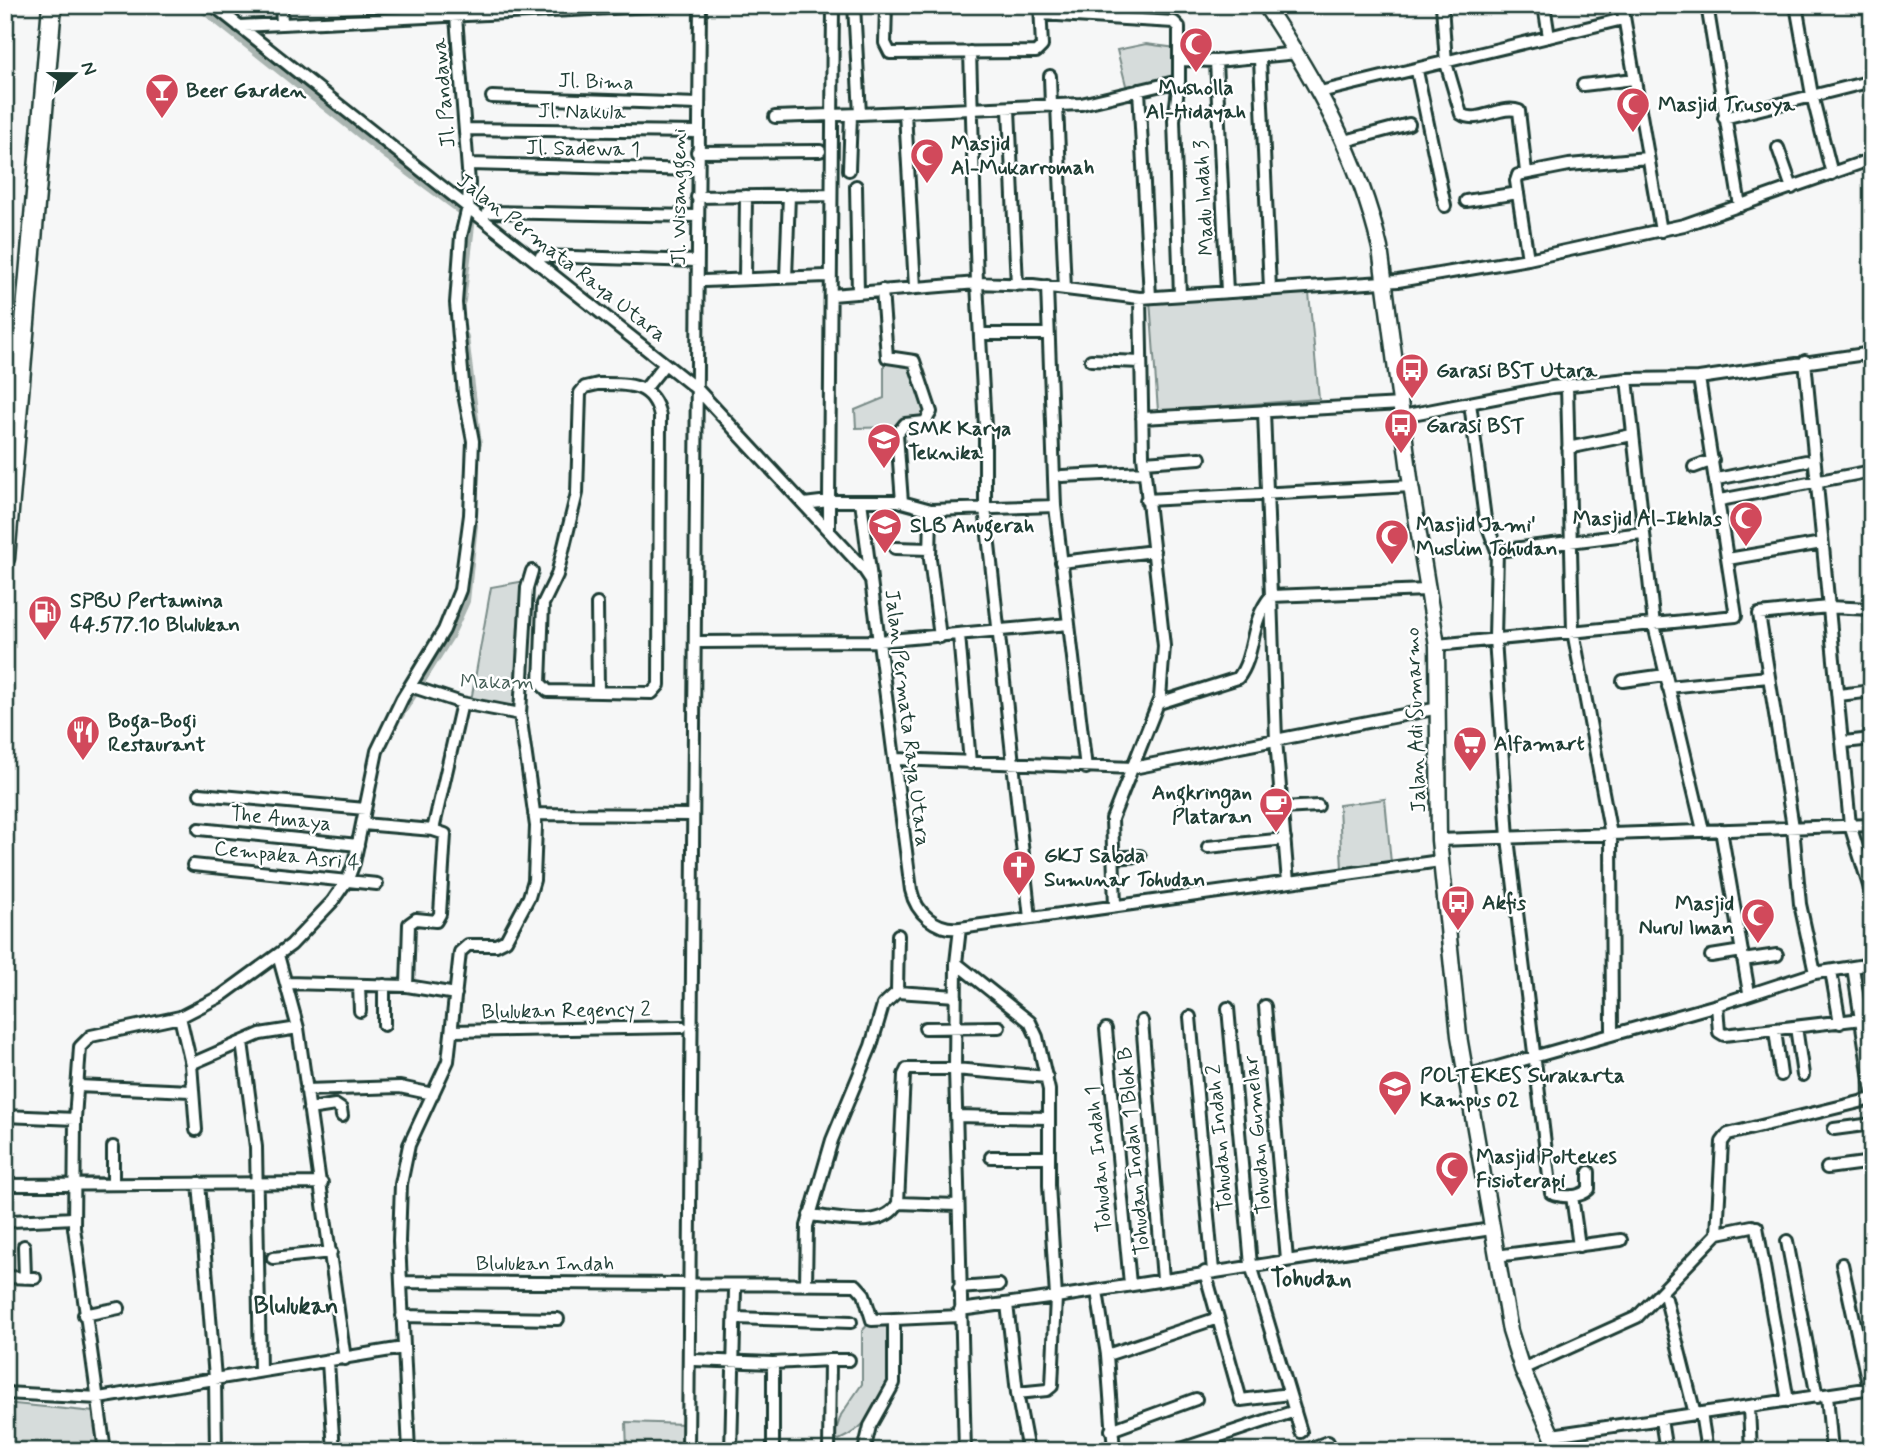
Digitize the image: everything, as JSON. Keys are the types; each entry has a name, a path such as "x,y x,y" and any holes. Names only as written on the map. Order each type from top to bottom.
{"highway":[{"path":"5,558 14,349 52,5"}],"main road":[{"name":"Jalan Adi Sumarmo","path":"1265,5 1320,92 1345,141 1372,216 1386,282 1411,486 1437,645 1440,861 1484,1231 1496,1256 1510,1331 1522,1369 1559,1451"}],"street":[{"name":"Jalan Permata Raya Utara","path":"213,5 664,366 698,396 804,504 871,580 896,759 908,873 915,905 937,924 947,929 960,928 1440,861"},
{"path":"281,5 282,24"},
{"name":"Jl. Pandawa","path":"348,879 366,824 365,809 377,751 416,689 456,605 470,515 473,441 464,394 456,303 461,236 467,211 469,164 452,5"},
{"path":"239,26 674,5"},
{"name":"Jl. Wisanggeni","path":"688,1451 700,5"},
{"path":"829,531 833,5"},
{"path":"849,170 856,115 853,5"},
{"path":"886,5 887,52 1040,50 1041,9 1174,22 1179,27 1179,81 1174,120 1180,295"},
{"path":"1442,5 1446,63 1463,117 1510,109 1519,110 1526,172"},
{"path":"1544,5 1549,37"},
{"path":"1622,5 1661,231"},
{"path":"1707,5 1740,206"},
{"path":"1797,5 1812,95 1832,174"},
{"path":"1320,92 1417,71 1623,19"},
{"path":"970,52 977,283 982,334 985,509 1030,918"},
{"path":"1179,60 1216,61 1297,53"},
{"path":"1260,58 1270,289"},
{"name":"Madu Indah 3","path":"1216,61 1227,292"},
{"path":"1417,71 1445,206"},
{"path":"1050,76 1065,289"},
{"path":"1583,85 1634,79"},
{"path":"775,117 972,111 1081,103 1179,81"},
{"path":"1724,118 1872,81"},
{"path":"1115,906 1114,809 1159,703 1164,646 1144,467 1141,362 1145,298 1139,90"},
{"name":"Jl. Bima","path":"492,97 698,104"},
{"path":"1009,109 1017,285"},
{"path":"905,113 915,287"},
{"path":"1345,141 1409,124"},
{"name":"Jl. Nakula","path":"466,129 698,132"},
{"path":"1778,148 1792,188"},
{"path":"697,152 820,151"},
{"path":"1528,259 1517,178 1526,172 1647,158"},
{"path":"832,295 977,283 1047,286 1145,298 1386,282 1528,259 1661,231 1872,159"},
{"name":"Jl. Sadewa 1","path":"469,164 697,170"},
{"path":"856,186 858,293"},
{"path":"1466,201 1518,192"},
{"path":"786,278 789,195"},
{"path":"697,197 827,195"},
{"path":"746,196 746,279"},
{"path":"488,212 697,216"},
{"path":"541,256 698,261"},
{"path":"704,281 825,276"},
{"path":"1047,286 1055,506 1086,768"},
{"path":"883,290 887,356 914,361 931,412 925,422 905,424 897,434 902,502"},
{"path":"982,334 1047,334"},
{"path":"1142,418 1264,411 1402,410 1470,403 1626,379 1699,378 1872,353"},
{"path":"1091,360 1141,362"},
{"path":"1805,361 1850,825 1872,895"},
{"path":"645,389 664,366"},
{"path":"1699,378 1717,479 1736,616"},
{"path":"1626,379 1654,625 1703,830"},
{"path":"598,384 632,384 645,389 653,397 660,416 659,685 649,693 548,691 541,687 543,604 557,575 577,493 581,391 598,384"},
{"path":"1567,386 1573,631 1611,835 1612,1033"},
{"path":"1470,403 1480,494 1485,519 1497,551 1495,638 1508,838 1550,1190 1554,1195 1572,1196 1588,1192 1589,1172"},
{"path":"1264,411 1276,740 1289,882"},
{"path":"1568,448 1632,435"},
{"path":"1062,476 1200,458"},
{"path":"1694,467 1704,466 1713,460"},
{"path":"1717,479 1806,461"},
{"path":"1720,500 1872,471"},
{"path":"1146,500 1411,486"},
{"path":"804,504 829,501 902,502 931,510 1055,506"},
{"path":"861,501 871,580"},
{"path":"931,510 930,549 940,637"},
{"path":"1497,551 1642,533"},
{"path":"1728,559 1822,543"},
{"path":"895,548 930,549"},
{"path":"1061,562 1154,551"},
{"path":"409,1451 402,1348 400,1205 404,1162 408,1145 445,1070 460,952 472,944 496,945 506,940 529,897 536,866 534,814 520,714 527,588 532,571"},
{"path":"1270,597 1427,590"},
{"path":"1159,703 1238,678 1243,671 1255,621 1270,597"},
{"path":"597,604 598,691"},
{"path":"1437,645 1828,607 1872,609"},
{"path":"1759,614 1793,827 1800,904 1815,973"},
{"path":"699,642 878,641 1069,624"},
{"path":"959,635 970,764"},
{"path":"1623,681 1665,675"},
{"path":"1668,687 1768,677"},
{"path":"416,689 462,703 520,714"},
{"path":"1839,695 1872,691"},
{"path":"433,830 462,703"},
{"path":"896,759 1013,766 1133,768 1438,708"},
{"path":"1844,742 1872,739"},
{"path":"200,794 365,809"},
{"path":"1282,808 1318,806"},
{"path":"534,814 693,815"},
{"path":"366,824 433,830 445,834 440,914 436,921 416,919 409,924 407,986"},
{"path":"1439,840 1872,825"},
{"name":"The Amaya","path":"199,829 358,845"},
{"path":"1721,830 1749,993"},
{"path":"1208,847 1285,839"},
{"path":"1113,858 1140,856"},
{"name":"Cempaka Asri 4","path":"193,865 377,884"},
{"path":"105,1451 74,1219 79,1051 87,1038 180,1017 221,996 278,955 332,902 348,879"},
{"path":"960,928 956,961 955,1069 965,1451"},
{"path":"897,992 898,935"},
{"path":"278,955 298,1028 345,1359"},
{"path":"1711,956 1777,955"},
{"path":"956,961 1030,1022 1048,1077 1056,1297 1052,1388 1017,1393"},
{"path":"1466,1076 1717,1005 1815,973 1872,964"},
{"path":"1853,967 1872,1092"},
{"path":"1831,971 1840,1023"},
{"path":"286,983 407,986 456,994"},
{"path":"359,985 360,1011"},
{"path":"384,985 384,1025"},
{"path":"806,1284 809,1215 838,1121 871,1046 885,1001 897,992 956,996"},
{"path":"1717,1005 1721,1034 1862,1020"},
{"name":"Tohudan Gumelar","path":"1265,1006 1287,1260"},
{"name":"Tohudan Indah 2","path":"1228,1008 1251,1265 1301,1432"},
{"path":"180,1017 191,1064 196,1130"},
{"path":"1190,1017 1209,1272 1218,1318 1241,1400 1289,1394"},
{"name":"Tohudan Indah 1 Blok B","path":"1142,1021 1163,1279"},
{"name":"Blulukan Regency 2","path":"452,1031 682,1027"},
{"path":"925,1028 999,1027"},
{"path":"1797,1027 1803,1075"},
{"path":"191,1064 260,1034 298,1028"},
{"name":"Tohudan Indah 1","path":"1106,1029 1130,1284"},
{"path":"1775,1030 1782,1074"},
{"path":"242,1042 256,1147 260,1371"},
{"path":"809,1215 877,1219 890,1214 898,1203 904,1073 911,1068 1048,1077"},
{"path":"77,1086 191,1091"},
{"path":"306,1090 400,1087 433,1094"},
{"path":"1718,1233 1725,1137 1759,1125 1872,1099"},
{"path":"309,1109 335,1105 341,1109 342,1116"},
{"path":"5,1116 75,1119"},
{"path":"956,1116 1048,1118"},
{"path":"1834,1129 1872,1125"},
{"path":"113,1147 113,1184"},
{"path":"990,1157 1049,1157"},
{"path":"1826,1168 1872,1162"},
{"path":"198,1183 215,1378 216,1451"},
{"path":"5,1185 322,1183"},
{"path":"1572,1196 1579,1246"},
{"path":"898,1203 957,1205"},
{"path":"10,1221 74,1219"},
{"path":"1522,1369 1581,1345 1637,1317 1718,1233 1755,1227 1788,1401"},
{"path":"864,1451 870,1426 894,1383 894,1320 960,1313 1251,1265 1484,1231"},
{"path":"1496,1256 1621,1240"},
{"path":"1787,1241 1832,1451"},
{"path":"5,1278 30,1278 24,1246"},
{"path":"273,1258 331,1252"},
{"path":"1552,1435 1871,1388 1842,1264"},
{"name":"Blulukan Indah","path":"401,1282 856,1285 864,1294 870,1319 894,1320"},
{"path":"959,1288 999,1285"},
{"path":"731,1451 735,1290"},
{"path":"1097,1291 1107,1355 1114,1451"},
{"path":"1666,1299 1707,1451"},
{"path":"1007,1304 1017,1393 1028,1451"},
{"path":"85,1315 120,1308"},
{"path":"402,1316 558,1319"},
{"path":"736,1318 851,1322"},
{"path":"1107,1355 1218,1318"},
{"path":"5,1393 99,1398 402,1348"},
{"path":"694,1360 773,1363 849,1360"},
{"path":"829,1451 830,1360"},
{"path":"328,1362 334,1451"},
{"path":"773,1363 773,1451"},
{"path":"1111,1430 1196,1399"},
{"path":"1749,1408 1751,1451"},
{"path":"1175,1451 1295,1412"},
{"path":"1661,1420 1666,1451"},
{"path":"1304,1451 1328,1442"}],"green space":[{"path":"1146,44 1176,48 1177,78 1127,89 1117,50"},
{"path":"1309,293 1319,399 1158,411 1150,300"},
{"path":"884,361 911,361 928,417 898,427 856,428 855,410 884,398"},
{"name":"Makam","path":"525,581 517,708 471,701 491,587"},
{"path":"1385,799 1391,863 1342,870 1339,805"},
{"path":"870,1322 892,1323 891,1379 875,1411 858,1428 839,1440 834,1437 841,1415 862,1384 862,1331"},
{"path":"5,1403 94,1412 98,1451 5,1451"},
{"path":"626,1422 686,1424 687,1451 627,1451"}],"waterway":[{"path":"199,5 389,156 471,217 461,301"},
{"path":"464,337 477,444"},
{"path":"399,715 449,636 465,601 473,525"}],"place":[{"name":"Musholla Al-Hidayah","path":"1196,74"},
{"name":"Beer Garden","path":"162,120"},
{"name":"Masjid Trusoya","path":"1633,134"},
{"name":"Masjid Al-Mukarromah","path":"927,185"},
{"name":"Garasi BST Utara","path":"1412,400"},
{"name":"Garasi BST","path":"1401,455"},
{"name":"SMK Karya Teknika","path":"884,470"},
{"name":"Masjid Al-Ikhlas","path":"1746,548"},
{"name":"SLB Anugerah","path":"885,555"},
{"name":"Masjid Jami' Muslim Tohudan","path":"1392,566"},
{"name":"SPBU Pertamina 44.577.10 Blulukan","path":"45,642"},
{"name":"Boga-Bogi Restaurant","path":"83,762"},
{"name":"Alfamart","path":"1470,773"},
{"name":"Angkringan Plataran","path":"1276,834"},
{"name":"GKJ Sabda Sumunar Tohudan","path":"1019,897"},
{"name":"Akfis","path":"1458,932"},
{"name":"Masjid Nurul Iman","path":"1758,945"},
{"name":"POLTEKES Surakarta Kampus 02","path":"1395,1117"},
{"name":"Masjid Poltekes Fisioterapi","path":"1452,1198"}],"district":[{"name":"Tohudan","path":"1311,1278"},
{"name":"Blulukan","path":"296,1305"}]}
